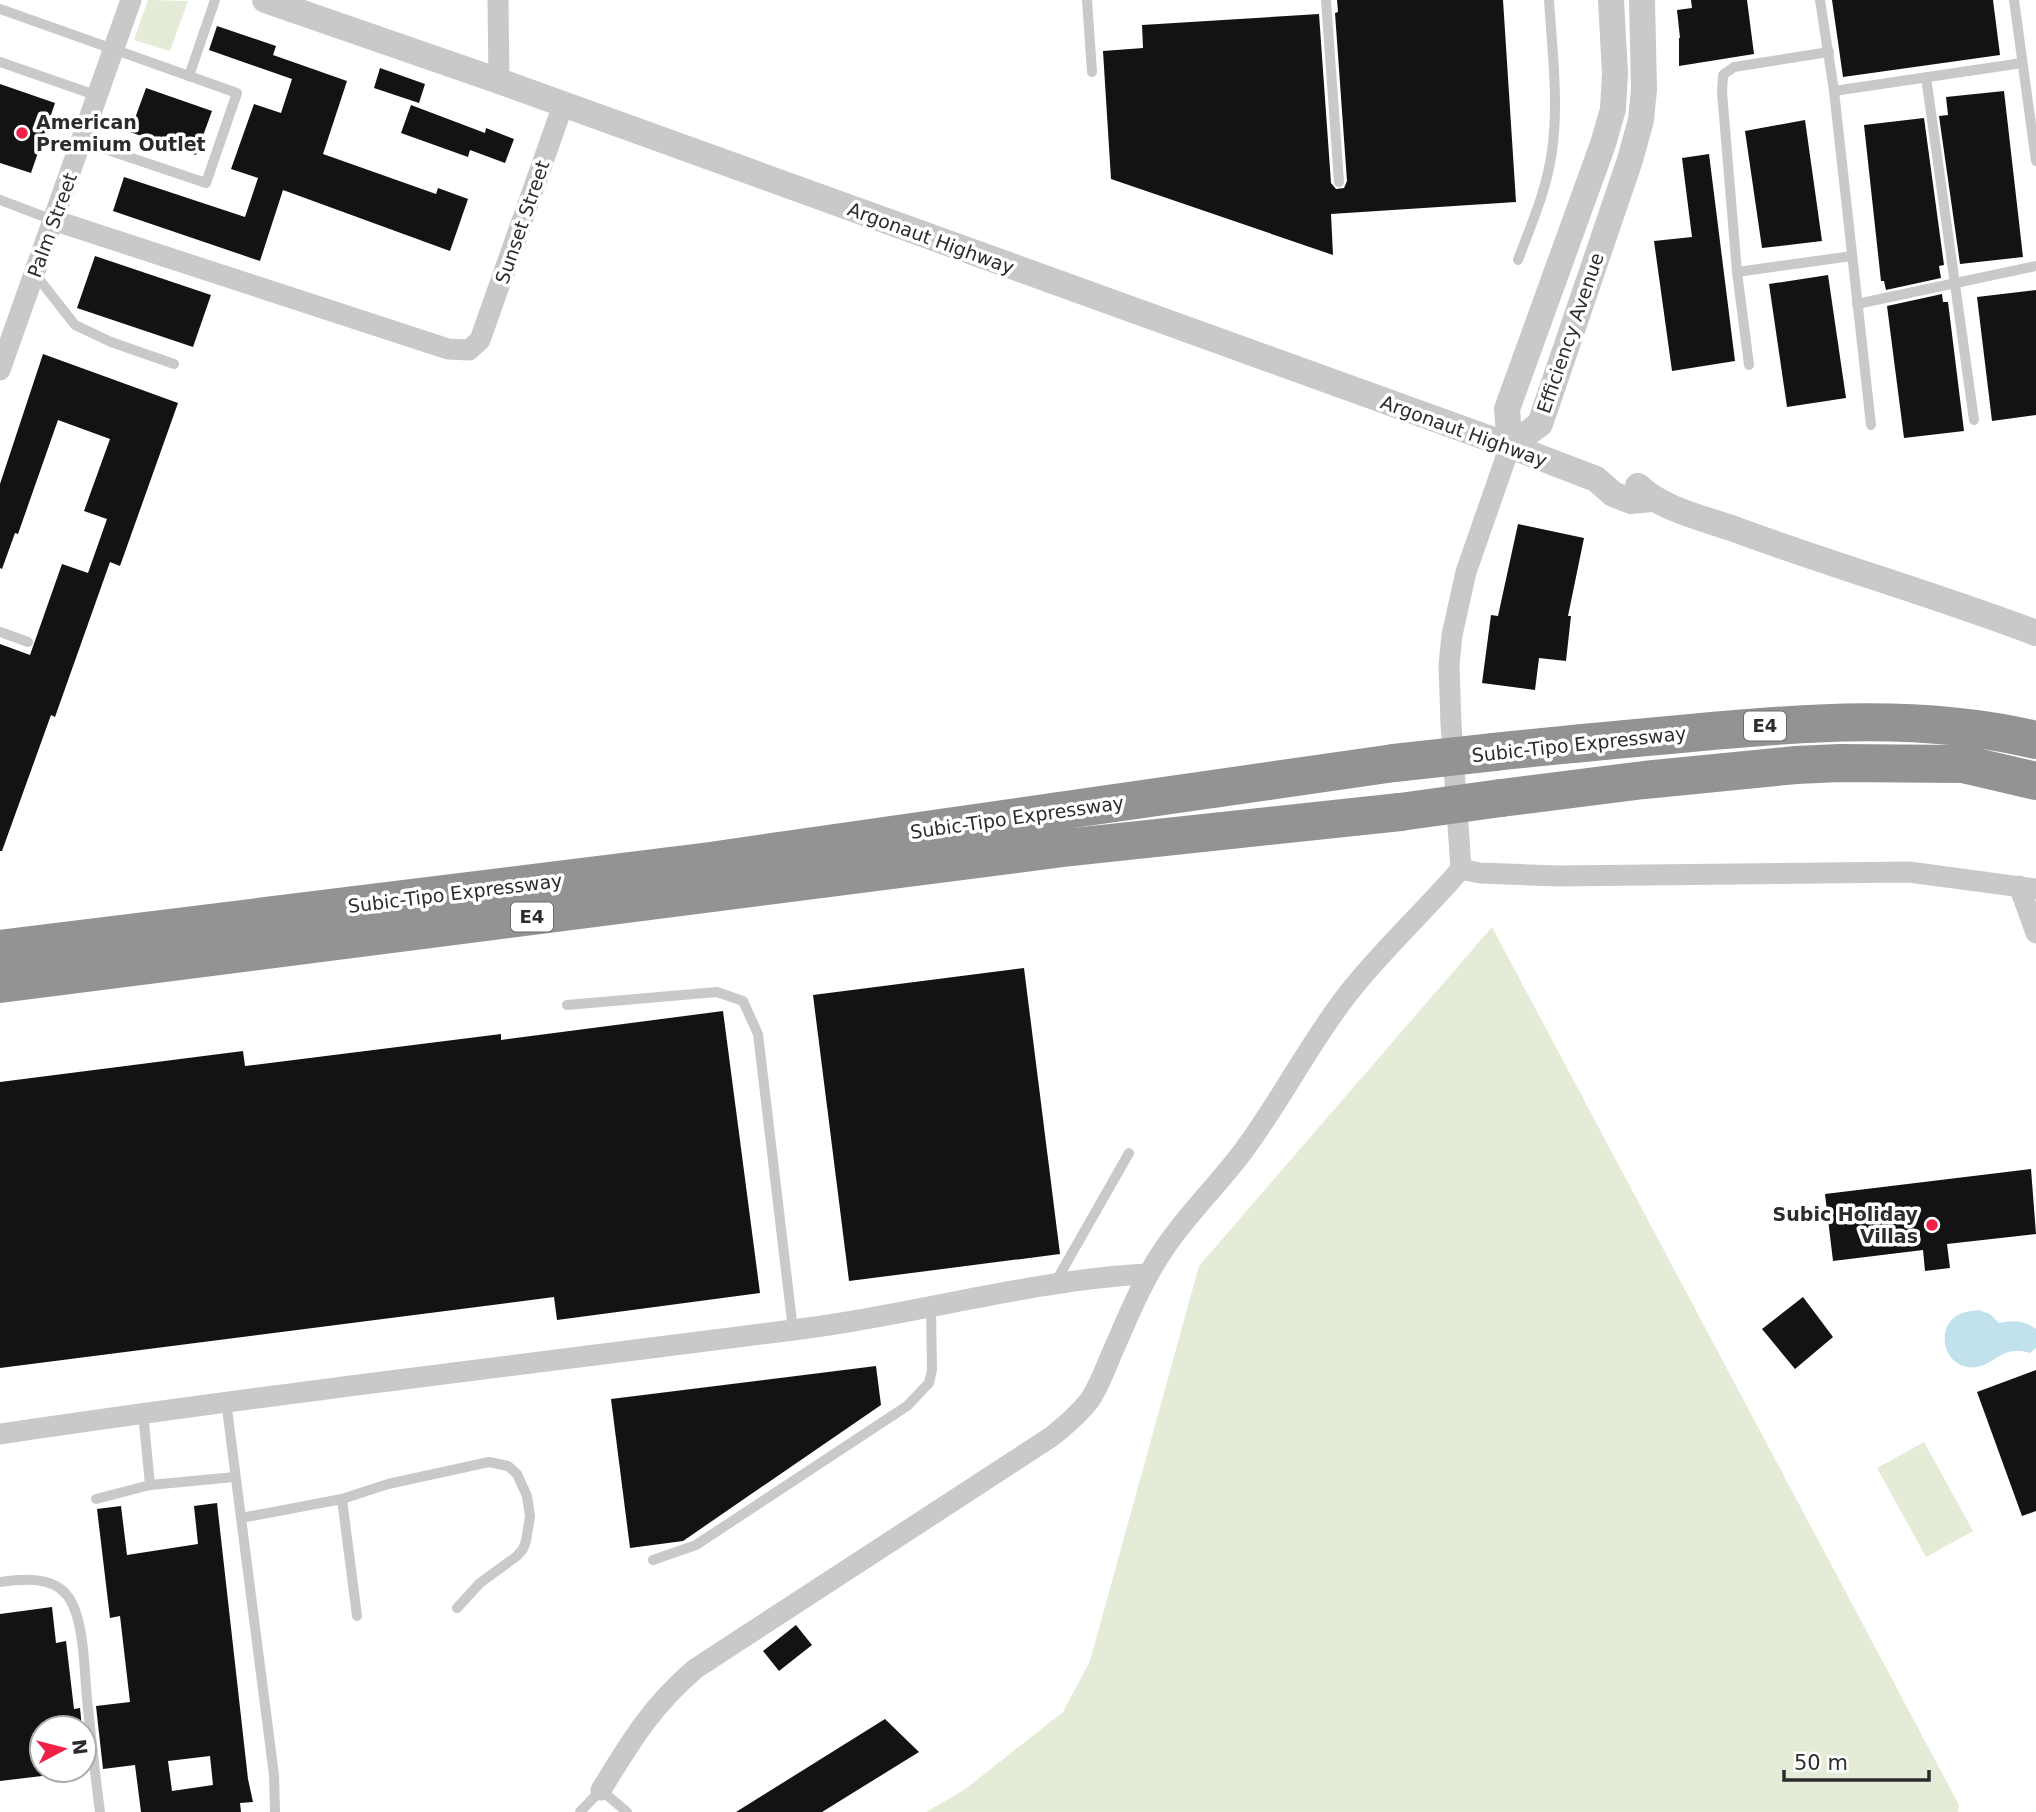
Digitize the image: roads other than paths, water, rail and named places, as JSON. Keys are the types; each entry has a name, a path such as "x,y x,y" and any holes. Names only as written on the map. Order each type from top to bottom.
{"highway":[{"name":"Subic-Tipo Expressway","path":"0,949 710,861 1394,763 1494,752 1831,722 1894,722 1972,728 2036,740"},
{"name":"Subic-Tipo Expressway","path":"0,984 1063,848 1401,812 1656,778 1840,763 1963,764 2036,781"}],"street":[{"name":"Palm Street","path":"0,370 131,0"},
{"name":"Argonaut Highway","path":"265,0 499,81 1596,479 1619,478 1628,481 1636,484 1652,499 1754,537 1967,607 2036,633"},
{"path":"498,0 499,81"},
{"name":"Efficiency Avenue","path":"1510,446 1507,409 1604,144 1613,108 1615,73 1611,0"},
{"name":"Efficiency Avenue","path":"1510,446 1540,424 1630,160 1641,120 1644,89 1642,0"},
{"name":"Sunset Street","path":"53,220 448,349 469,350 480,340 563,105"},
{"path":"601,1790 650,1713 670,1690 695,1669 1073,1420 1090,1399 1147,1274 1185,1220 1243,1152 1348,993 1397,936 1461,869 1451,724 1449,665 1452,635 1466,572 1510,446"},
{"path":"1461,869 1480,873 1558,876 1909,872 2028,887 2036,933"},
{"path":"0,1433 226,1401 793,1330 931,1308 1055,1283 1147,1274"}],"lane":[{"path":"189,76 215,0"},
{"path":"1087,0 1092,72"},
{"path":"1326,0 1339,182"},
{"path":"1518,260 1542,196 1552,151 1553,80 1549,0"},
{"path":"1820,0 1829,52 1871,425"},
{"path":"2014,0 2036,162"},
{"path":"0,9 237,93 206,183 81,141"},
{"path":"1749,365 1721,92 1723,75 1734,66 1829,52"},
{"path":"0,62 97,96"},
{"path":"1833,91 2022,63"},
{"path":"1926,77 1974,420"},
{"path":"0,200 53,220"},
{"path":"1738,272 1852,256"},
{"path":"1857,304 2036,266"},
{"path":"34,273 75,326 174,364"},
{"path":"0,632 28,642"},
{"path":"567,1005 717,992 743,1001 758,1034 793,1330"},
{"path":"1055,1283 1129,1153"},
{"path":"653,1560 696,1545 907,1406 929,1383 932,1370 931,1308"},
{"path":"226,1401 274,1775 275,1812"},
{"path":"143,1413 150,1485"},
{"path":"241,1518 342,1499 388,1484 489,1462 508,1466 517,1475 527,1496 530,1516 523,1549 480,1583 457,1608"},
{"path":"96,1499 150,1485 235,1476"},
{"path":"342,1499 357,1616"},
{"path":"0,1582 50,1582 65,1592 73,1605 81,1642 100,1812"},
{"path":"580,1812 601,1790 627,1812"}],"water":[{"path":"1978,1310 1990,1314 1999,1323 2009,1321 2032,1326 2036,1329 2036,1348 2030,1353 2019,1351 2003,1354 1977,1367 1960,1365 1948,1353 1946,1329 1956,1316"}],"place":[{"name":"American Premium Outlet","path":"22,133"},
{"name":"Subic Holiday Villas","path":"1932,1225"}]}
